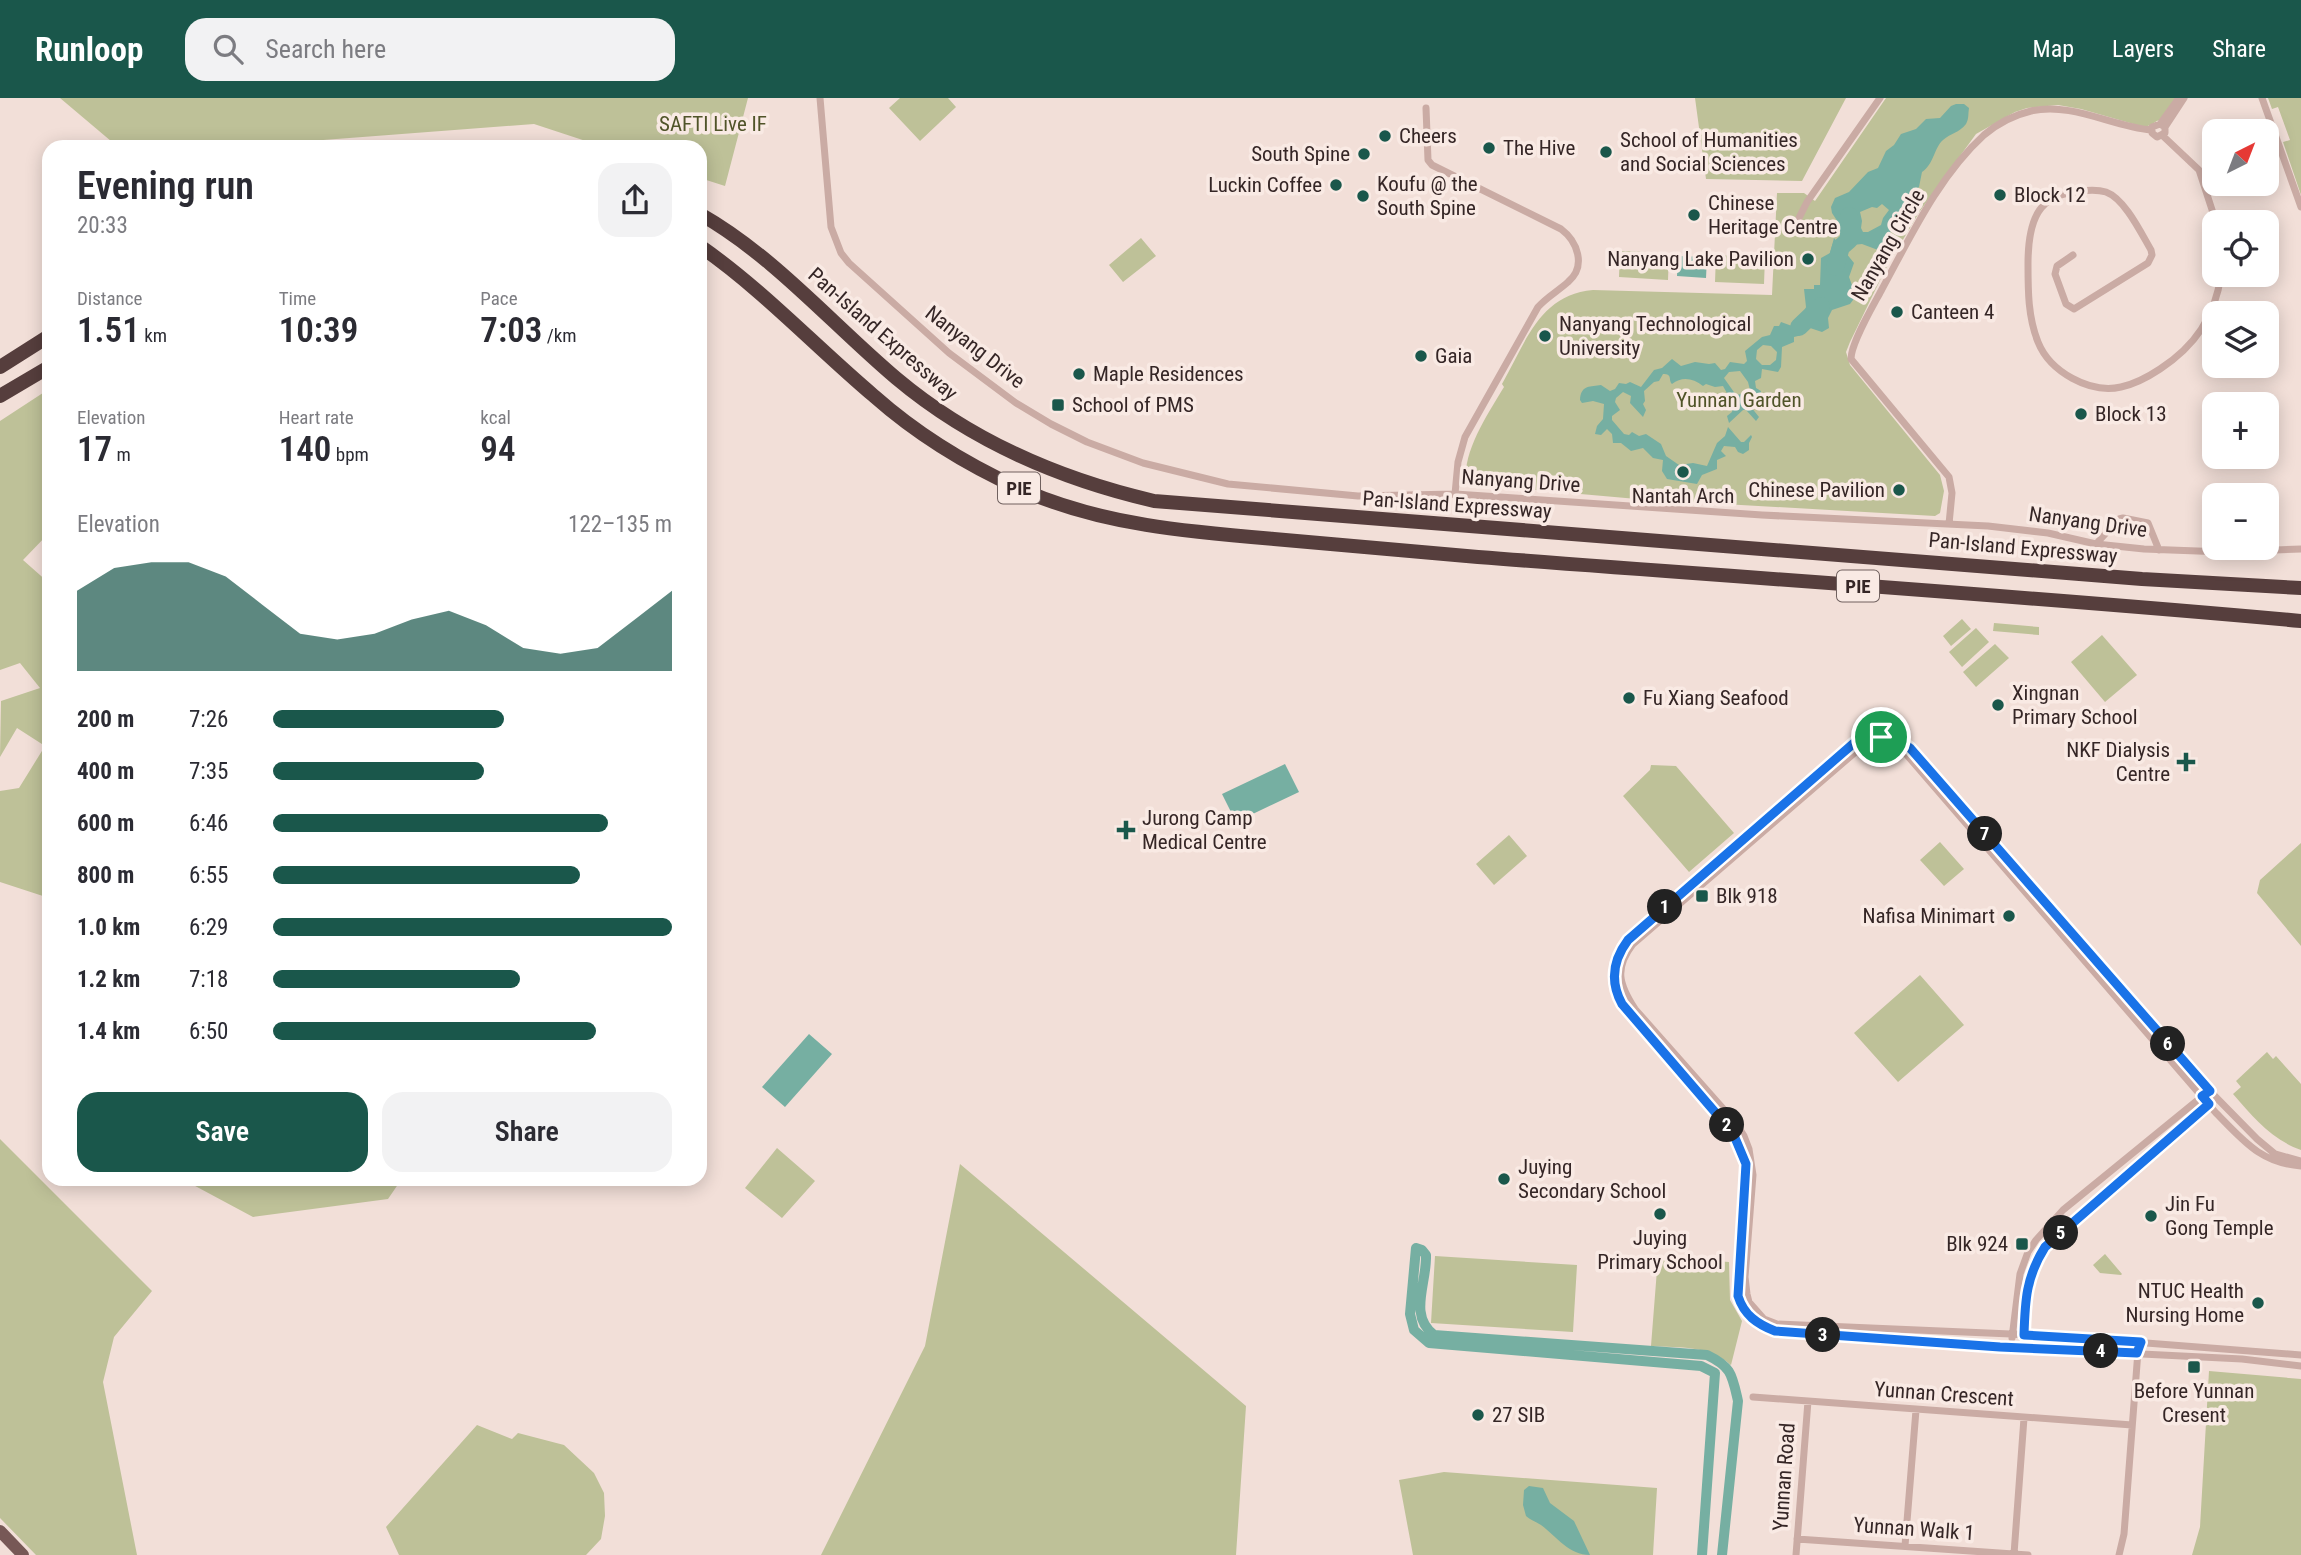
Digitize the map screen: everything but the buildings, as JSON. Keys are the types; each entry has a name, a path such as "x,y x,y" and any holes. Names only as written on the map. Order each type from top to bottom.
{"highway":[{"name":"Pan-Island Expressway","path":"707,219 747,245 895,377 950,418 1028,461 1081,482 1154,501 2155,580 2301,588"},
{"name":"PIE","path":"707,251 752,286 896,415 965,460 1028,492 1104,517 1146,526 1415,552 2301,621"},
{"path":"0,367 42,340"},
{"path":"0,396 42,371"}],"main road":[{"path":"0,1531 23,1555"}],"street":[{"name":"Nanyang Drive","path":"820,98 831,227 841,253 849,263 930,338 1016,403 1059,428 1115,453 1179,474 1228,484 1358,496 1455,494 1762,516 1949,524 2048,533 2096,544 2159,550 2224,552 2301,549"},
{"path":"1798,229 1799,218 1807,202 1880,98"},
{"path":"2163,129 2179,98"},
{"path":"2163,129 2184,98"},
{"path":"2262,98 2301,207"},
{"path":"1426,108 1428,160 1432,165 1560,229 1573,241 1578,257 1578,266 1569,281 1538,307 1471,423 1458,461 1455,494"},
{"name":"Nanyang Circle","path":"1949,524 1951,482 1944,469 1854,364 1851,353 1906,243 1948,177 1990,131 2017,115 2056,108 2137,129 2151,130 2154,136 2163,129"},
{"path":"2151,130 2154,125 2163,129 2199,170 2212,210"},
{"path":"2073,255 2057,266 2055,274 2066,304 2074,309 2148,263 2152,256 2151,250 2124,208 2107,192 2072,192 2048,201 2033,225 2028,259 2028,298 2039,346 2048,358 2073,379 2103,388 2138,382 2177,358 2201,332 2209,318 2218,287"},
{"path":"2096,544 2123,518 2148,523 2159,550"},
{"path":"2301,1161 2275,1154 2210,1091 1910,748 1898,739 1881,737 1854,743 1628,940 1619,951 1614,978 1616,992 1632,1016 1724,1121 1741,1148 1746,1164 1738,1296 1747,1314 1760,1325 1775,1331 2267,1361 2301,1366"},
{"path":"2301,1166 2288,1165 2258,1154 2209,1104 1914,762 1895,746 1882,743 1858,749 1633,944 1625,954 1621,966 1623,991 1635,1009 1735,1122 1744,1136 1754,1175 1745,1277 1747,1294 1755,1310 1764,1319 1777,1324 2024,1335 2301,1354"},
{"path":"2011,1347 2018,1282 2024,1260 2036,1240 2063,1210 2210,1091"},
{"path":"2024,1347 2028,1280 2045,1247 2217,1098"},
{"path":"2063,1210 2074,1221"},
{"path":"2119,1555 2124,1534 2137,1353 2141,1342"},
{"name":"Yunnan Crescent","path":"1753,1397 2132,1425"},
{"name":"Yunnan Road","path":"1796,1555 1808,1401"},
{"path":"1905,1546 1916,1410"},
{"path":"2014,1553 2024,1418"},
{"name":"Yunnan Walk 1","path":"1797,1539 2028,1555"}],"green space":[{"name":"SAFTI Live IF","path":"60,98 748,98 725,186 707,180 707,140 583,140 534,124 323,140 110,140"},
{"path":"900,98 948,98 956,107 920,141 889,108"},
{"path":"1695,98 1846,98 1802,181 1706,179"},
{"name":"Yunnan Garden","path":"1886,98 2176,98 2162,119 2144,127 2058,105 2015,112 1976,134 1920,211 1885,270 1846,352 1850,365 1940,475 1944,491 1940,513 1935,516 1637,499 1467,484 1468,460 1477,434 1504,387 1502,384 1527,337 1547,311 1559,301 1593,290 1772,295 1777,193 1804,193 1815,201"},
{"path":"2268,98 2301,98 2301,195 2283,142 2290,140 2278,107 2272,109"},
{"path":"1141,238 1156,256 1123,282 1109,265"},
{"path":"1620,251 1669,253 1668,280 1619,277"},
{"path":"1716,255 1765,257 1764,284 1715,282"},
{"path":"42,394 42,540 23,560 42,577 42,744 17,728 0,757 1,701 40,688 20,663 0,670 0,421"},
{"path":"1962,619 1971,629 1951,646 1943,636"},
{"path":"1994,623 2039,627 2039,635 1993,631"},
{"path":"1976,628 1989,642 1962,667 1949,652"},
{"path":"2102,635 2137,675 2105,702 2071,662"},
{"path":"1995,644 2009,658 1976,687 1963,672"},
{"path":"42,751 42,896 0,882 0,791 19,788"},
{"path":"1651,765 1676,766 1734,833 1689,872 1623,796 1650,770"},
{"path":"1509,835 1527,856 1494,885 1476,864"},
{"path":"1940,842 1964,869 1944,886 1920,860"},
{"path":"2301,843 2301,946 2257,893 2260,880"},
{"path":"1920,975 1964,1025 1898,1082 1854,1033"},
{"path":"2267,1052 2273,1059 2276,1056 2301,1084 2301,1150 2272,1134 2233,1094 2241,1087 2236,1081"},
{"path":"0,1139 42,1181 42,1186 47,1186 152,1291 114,1337 103,1382 137,1555 36,1555 0,1518"},
{"path":"777,1148 815,1181 782,1218 745,1188"},
{"path":"960,1164 1246,1406 1236,1555 821,1555 925,1346"},
{"path":"195,1186 397,1186 388,1199 253,1217"},
{"path":"2105,1254 2121,1275 2100,1273 2093,1265"},
{"path":"1435,1256 1577,1265 1573,1332 1431,1323"},
{"path":"1658,1257 1729,1262 1730,1300 1742,1321 1731,1365 1703,1351 1651,1346"},
{"path":"2209,1371 2301,1379 2301,1555 2192,1555 2200,1527"},
{"path":"477,1425 512,1439 518,1433 564,1445 594,1473 604,1493 605,1516 601,1539 586,1555 399,1555 386,1527"},
{"path":"1444,1472 1657,1488 1653,1555 1413,1555 1399,1480"}],"water":[{"path":"1964,104 1969,108 1967,122 1940,143 1929,165 1922,172 1919,187 1906,197 1906,215 1891,228 1889,243 1878,250 1862,244 1853,245 1832,213 1831,207 1835,198 1849,192 1868,172 1878,168 1886,151 1901,134 1916,129 1926,119 1940,118 1951,106","holes":["1882,204 1889,210 1881,225 1863,232 1860,212"]},
{"path":"1834,238 1854,263 1849,277 1856,296 1850,304 1832,310 1828,318 1829,328 1822,332 1810,328 1803,318 1806,307 1804,289 1814,289 1814,285 1820,285 1821,258 1830,253"},
{"path":"1678,256 1707,257 1706,278 1677,276"},
{"path":"1781,322 1792,326 1797,323 1802,332 1794,337 1794,342 1782,347 1781,367 1778,372 1762,369 1761,378 1755,381 1756,388 1761,391 1751,407 1759,417 1756,421 1743,410 1729,423 1727,416 1732,412 1734,400 1723,386 1703,386 1688,379 1672,384 1666,374 1644,391 1643,404 1646,410 1643,417 1630,403 1631,396 1623,392 1616,398 1615,402 1620,410 1612,416 1612,420 1624,434 1646,434 1661,444 1666,456 1679,465 1693,463 1707,466 1728,427 1741,442 1751,435 1749,450 1743,454 1735,447 1724,446 1721,451 1726,456 1717,460 1717,469 1702,475 1697,484 1667,479 1662,471 1663,460 1653,458 1643,448 1631,451 1621,443 1613,443 1612,434 1607,429 1601,435 1595,434 1603,419 1604,404 1593,401 1582,403 1580,400 1584,389 1601,385 1610,391 1619,383 1630,382 1641,387 1654,370 1662,368 1672,359 1681,366 1695,362 1715,363 1721,370 1730,362 1744,364 1747,361 1745,351 1762,337 1770,335 1774,326 1779,326","holes":["1763,345 1771,346 1777,352 1776,360 1770,365 1762,365 1756,359 1757,350","1740,371 1750,390 1748,393 1736,395 1724,378 1729,372"]},
{"path":"1285,764 1299,792 1236,822 1222,794"},
{"path":"809,1034 832,1054 785,1107 762,1087"},
{"path":"1529,1486 1543,1488 1550,1503 1574,1521 1590,1555 1569,1549 1526,1516 1523,1505 1524,1490"}],"waterway":[{"path":"1835,267 1841,247 1849,240 1849,216"},
{"path":"1799,327 1821,306"},
{"path":"1702,1555 1715,1373 1701,1366 1429,1343 1414,1330 1410,1314 1416,1248 1426,1255 1420,1309 1426,1327 1434,1335 1707,1355 1726,1368 1732,1378 1738,1401 1722,1555"}],"place":[{"name":"Cheers","path":"1385,136"},
{"name":"The Hive","path":"1489,148"},
{"name":"School of Humanities and Social Sciences","path":"1606,152"},
{"name":"South Spine","path":"1364,154"},
{"name":"Luckin Coffee","path":"1336,185"},
{"name":"Block 12","path":"2000,195"},
{"name":"Koufu @ the South Spine","path":"1363,196"},
{"name":"Chinese Heritage Centre","path":"1694,215"},
{"name":"Nanyang Lake Pavilion","path":"1808,259"},
{"name":"Canteen 4","path":"1897,312"},
{"name":"Nanyang Technological University","path":"1545,336"},
{"name":"Gaia","path":"1421,356"},
{"name":"Maple Residences","path":"1079,374"},
{"name":"School of PMS","path":"1058,405"},
{"name":"Block 13","path":"2081,414"},
{"name":"Nantah Arch","path":"1683,472"},
{"name":"Chinese Pavilion","path":"1899,490"},
{"name":"Fu Xiang Seafood","path":"1629,698"},
{"name":"Xingnan Primary School","path":"1998,705"},
{"name":"NKF Dialysis Centre","path":"2186,762"},
{"name":"Jurong Camp Medical Centre","path":"1126,830"},
{"name":"Blk 918","path":"1702,896"},
{"name":"Nafisa Minimart","path":"2009,916"},
{"name":"Juying Secondary School","path":"1504,1179"},
{"name":"Juying Primary School","path":"1660,1214"},
{"name":"Jin Fu Gong Temple","path":"2151,1216"},
{"name":"Blk 924","path":"2022,1244"},
{"name":"NTUC Health Nursing Home","path":"2258,1303"},
{"name":"Before Yunnan Cresent","path":"2194,1367"},
{"name":"27 SIB","path":"1478,1415"}],"route":[{"path":"1881,737 1898,739 1910,748 2210,1091 2202,1096 2209,1104 2045,1247 2028,1280 2024,1335 2141,1342 2137,1353 2000,1347 1775,1331 1760,1325 1741,1306 1738,1296 1746,1164 1741,1148 1724,1121 1622,1004 1616,992 1616,963 1619,951 1628,940 1854,743 1881,737"}]}
